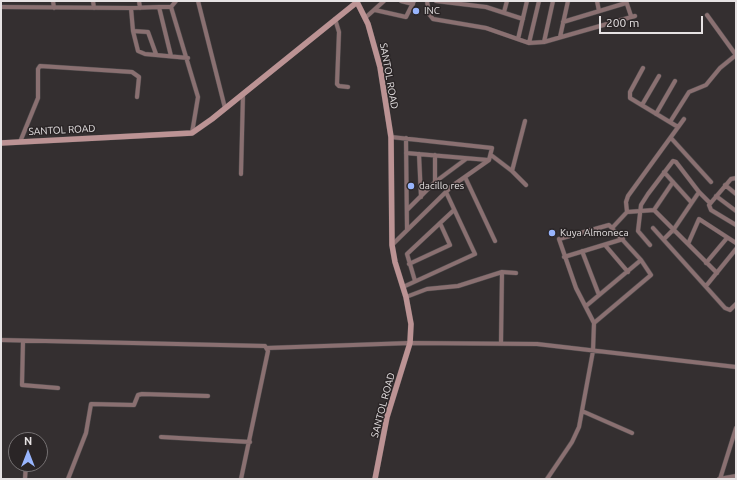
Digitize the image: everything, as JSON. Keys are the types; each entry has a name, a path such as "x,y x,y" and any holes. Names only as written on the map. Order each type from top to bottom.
{"street":[{"path":"53,1 54,8"},
{"path":"93,1 94,8"},
{"path":"139,1 140,8"},
{"path":"172,7 176,1"},
{"path":"198,1 225,108"},
{"name":"SANTOL ROAD","path":"1,143 192,133 243,94 358,1 366,18 377,50 391,137 392,245 406,297 411,324 410,343 387,417 375,479"},
{"path":"366,18 384,1"},
{"path":"375,10 404,17 408,14 414,3 400,1"},
{"path":"477,6 479,1"},
{"path":"504,12 507,1"},
{"path":"518,39 527,1"},
{"path":"529,43 539,1"},
{"path":"544,42 553,1"},
{"path":"560,37 568,1"},
{"path":"597,1 599,11"},
{"path":"610,1 612,7"},
{"path":"523,19 504,12 457,2 428,2 429,14 433,19 486,28 529,43 544,42 633,16 626,2 563,22"},
{"path":"1,7 172,7"},
{"path":"159,7 171,56"},
{"path":"172,7 198,96 192,133"},
{"path":"131,8 133,31 138,51 145,54 188,58"},
{"path":"670,122 689,92 706,85 720,68 736,55 707,15"},
{"path":"335,19 339,32 337,84 339,86 348,86"},
{"path":"133,31 148,32 156,54"},
{"path":"20,142 38,98 38,69 40,66 132,72 139,77 137,97"},
{"path":"643,68 629,95 631,99 678,127"},
{"path":"642,105 659,76"},
{"path":"656,114 675,81"},
{"path":"241,174 243,94"},
{"path":"627,212 626,199 684,119"},
{"path":"512,171 525,121"},
{"path":"391,137 491,146 492,148 491,155 488,160 446,192 392,245"},
{"path":"406,138 407,230"},
{"path":"671,138 711,182"},
{"path":"406,153 488,160"},
{"path":"419,154 421,197"},
{"path":"435,155 435,182"},
{"path":"491,155 512,171 526,185"},
{"path":"407,210 435,182 466,159"},
{"path":"650,245 638,230 641,205 664,172 675,161 699,192 710,203"},
{"path":"664,172 691,202"},
{"path":"465,177 495,241"},
{"path":"736,178 731,179 725,185 710,203 709,208 736,225"},
{"path":"654,210 673,182"},
{"path":"725,185 736,194"},
{"path":"403,287 474,254 446,192"},
{"path":"664,239 674,229 699,192"},
{"path":"716,196 736,211"},
{"path":"415,281 409,264 409,252 454,210"},
{"path":"613,227 627,212 654,210 717,273"},
{"path":"688,244 698,219 736,243"},
{"path":"409,264 450,245 440,223"},
{"path":"547,479 576,435 593,351 594,323 564,257 559,238 607,225 613,227 641,260 650,271 650,276 594,323"},
{"path":"653,228 726,308 730,310 736,304"},
{"path":"706,263 728,238"},
{"path":"564,257 623,239"},
{"path":"605,245 628,272"},
{"path":"706,286 736,249"},
{"path":"582,251 599,295"},
{"path":"586,306 641,260"},
{"path":"406,297 427,289 458,286 502,272 516,273"},
{"path":"501,343 502,272"},
{"path":"1,340 262,346 267,348 410,343 501,343 562,346 736,368"},
{"path":"23,341 22,385 58,388"},
{"path":"241,479 250,442 267,348"},
{"path":"68,479 86,433 91,404 134,405 138,395 142,394 208,396"},
{"path":"582,411 632,433"},
{"path":"736,428 719,479 736,476"},
{"path":"161,437 250,442"}],"place":[{"name":"INC","path":"416,11"},
{"name":"dacillo res","path":"411,186"},
{"name":"Kuya Almoneca","path":"552,233"}]}
